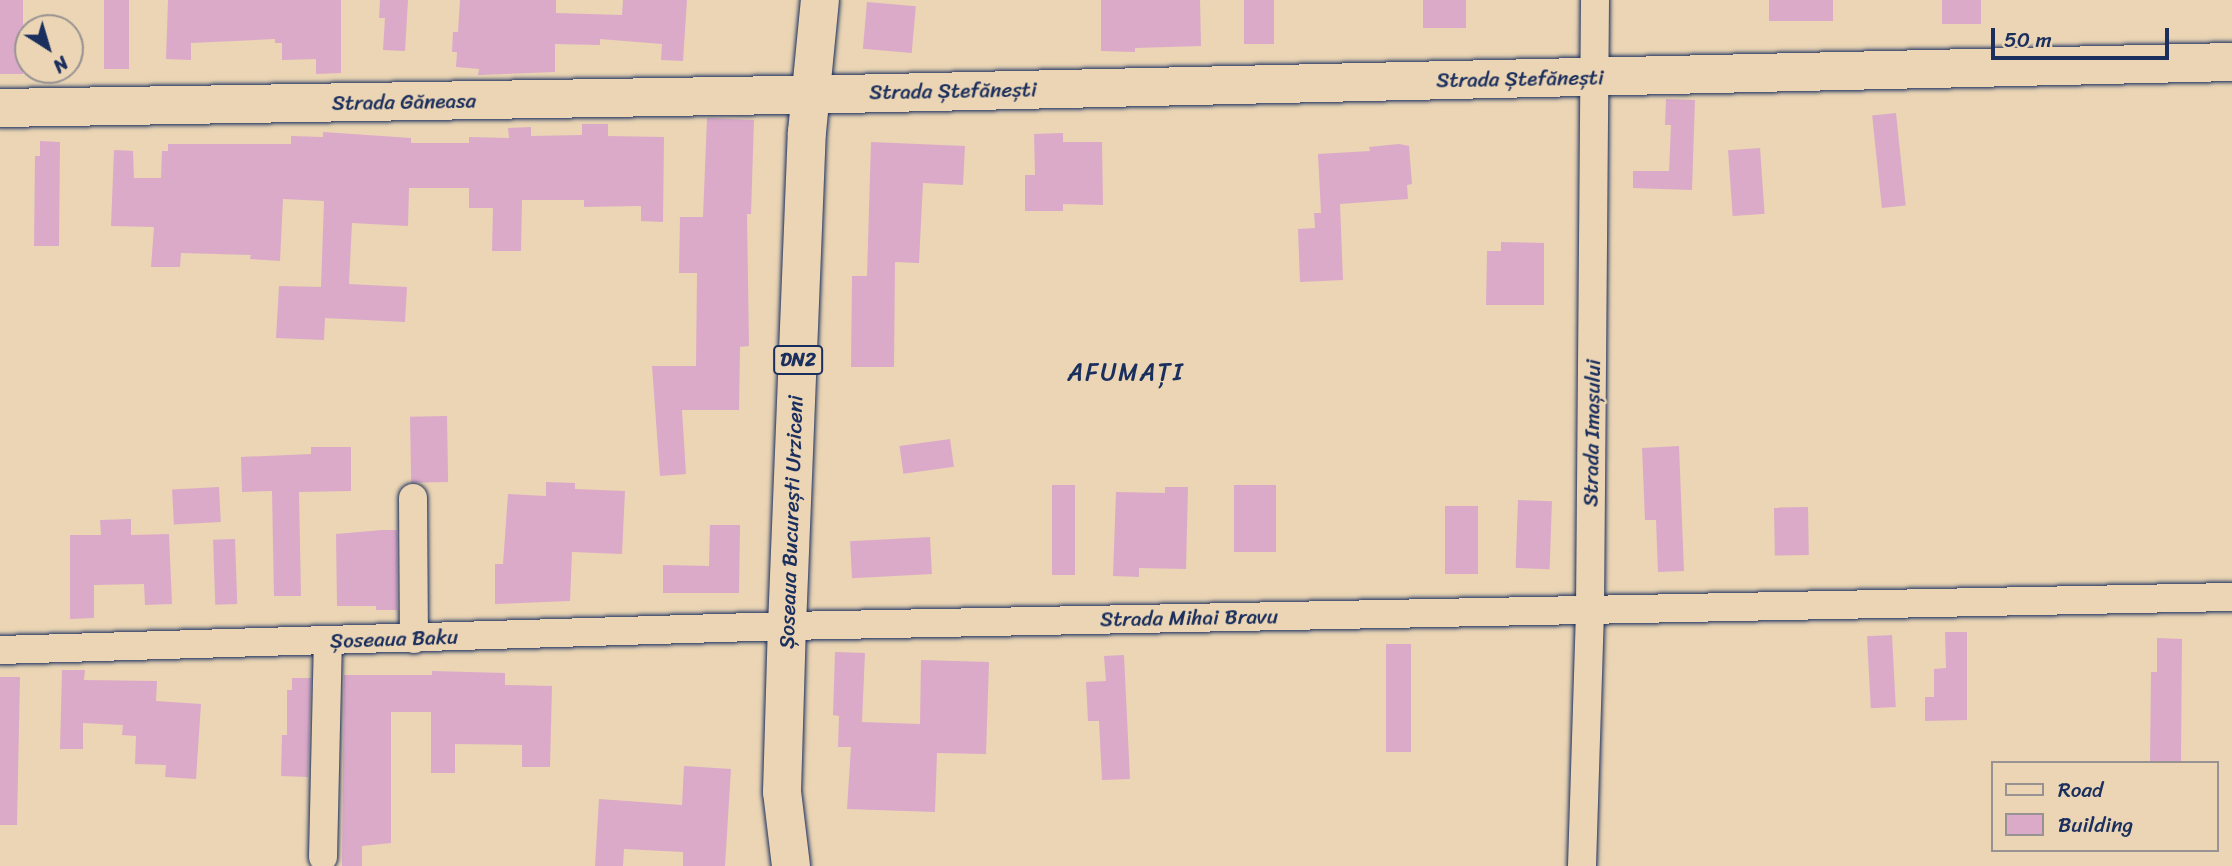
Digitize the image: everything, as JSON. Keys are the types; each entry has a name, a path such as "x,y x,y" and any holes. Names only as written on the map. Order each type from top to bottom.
{"main road":[{"name":"Șoseaua București Urziceni","path":"790,866 782,792 787,626 809,95 820,0"},
{"name":"Strada Ștefănești","path":"809,95 2232,62"},
{"name":"Strada Găneasa","path":"0,108 809,95"},
{"name":"Șoseaua București Urziceni","path":"766,866 782,792"}],"street":[{"name":"Strada Imașului","path":"1582,866 1591,610 1595,0"},
{"path":"413,498 414,639"},
{"name":"Strada Mihai Bravu","path":"787,626 2232,597"},
{"name":"Șoseaua Baku","path":"0,650 787,626"},
{"path":"323,857 328,642"}],"building":[{"path":"0,0 23,0 23,14 14,14 14,74 0,74"},
{"path":"104,0 129,0 129,69 104,69"},
{"path":"168,0 341,0 341,73 316,74 316,59 282,60 282,43 275,43 275,39 191,43 191,60 166,59"},
{"path":"380,0 408,0 405,51 383,50 385,18 379,18"},
{"path":"460,0 556,0 556,13 622,15 623,0 687,0 683,61 661,60 662,44 600,39 600,45 555,44 555,72 478,75 479,69 456,67 457,52 452,52 453,32 458,32"},
{"path":"1101,0 1200,0 1201,46 1135,48 1135,52 1101,51"},
{"path":"1244,0 1274,0 1274,44 1244,44"},
{"path":"1423,0 1466,0 1466,28 1423,28"},
{"path":"1769,0 1833,0 1833,21 1769,21"},
{"path":"1942,0 1981,0 1981,24 1942,24"},
{"path":"867,2 916,6 912,53 863,49"},
{"path":"1666,99 1695,100 1692,190 1633,188 1633,171 1669,171 1671,125 1665,125"},
{"path":"1896,113 1906,205 1882,208 1872,116"},
{"path":"707,118 754,120 751,214 747,214 749,346 740,347 739,410 682,410 686,474 660,476 652,366 696,366 697,273 679,273 680,217 703,217"},
{"path":"582,124 608,124 608,136 664,137 663,222 641,221 641,206 584,207 584,200 522,200 521,251 492,251 493,208 469,208 469,188 409,188 408,226 352,223 349,284 407,287 405,322 325,318 324,340 276,338 279,286 321,287 324,201 283,199 280,261 250,259 251,255 181,253 180,267 151,267 154,227 111,226 114,150 133,151 134,178 161,178 162,151 168,151 168,144 291,144 291,136 323,137 323,132 411,138 411,143 469,143 469,137 509,138 508,128 531,127 531,136 582,135"},
{"path":"1063,133 1063,142 1102,142 1103,205 1063,204 1063,211 1025,211 1025,175 1035,175 1034,134"},
{"path":"40,141 60,142 59,246 34,246 35,156 40,156"},
{"path":"871,142 965,146 963,185 923,183 919,263 895,262 894,367 851,367 852,276 867,276"},
{"path":"1399,144 1409,146 1412,184 1407,185 1408,199 1340,204 1343,280 1300,282 1298,229 1315,228 1314,213 1321,213 1318,154 1370,151 1369,147"},
{"path":"1760,148 1765,214 1733,216 1728,150"},
{"path":"1501,242 1544,243 1544,305 1486,305 1487,251 1501,251"},
{"path":"447,416 448,482 411,483 410,417"},
{"path":"950,439 954,467 903,474 899,446"},
{"path":"1679,446 1684,571 1658,572 1656,520 1645,520 1642,448"},
{"path":"311,447 351,447 351,491 299,492 301,596 274,596 272,491 242,492 241,457 311,454"},
{"path":"546,482 575,483 575,489 625,491 622,554 572,552 570,601 495,604 495,564 503,564 508,494 546,496"},
{"path":"1052,485 1075,485 1075,575 1052,575"},
{"path":"1234,485 1276,485 1276,552 1234,552"},
{"path":"219,487 221,522 174,524 172,489"},
{"path":"1165,487 1188,487 1186,569 1139,568 1139,577 1113,576 1116,492 1165,493"},
{"path":"1518,500 1552,501 1550,569 1516,568"},
{"path":"1445,506 1478,506 1478,574 1445,574"},
{"path":"1808,507 1809,555 1775,556 1774,508"},
{"path":"131,519 131,535 169,534 172,604 145,605 144,584 94,585 94,618 70,619 70,535 101,535 100,520"},
{"path":"710,525 740,525 739,593 663,593 663,565 709,566"},
{"path":"397,530 397,610 376,610 376,606 337,606 336,534"},
{"path":"930,537 932,574 852,578 850,541"},
{"path":"235,539 237,604 215,605 213,540"},
{"path":"1945,632 1967,632 1967,720 1925,721 1925,697 1934,697 1934,669 1946,668"},
{"path":"1892,635 1896,707 1871,708 1867,636"},
{"path":"2157,638 2182,639 2181,761 2150,761 2151,672 2157,672"},
{"path":"1386,644 1411,644 1411,752 1386,752"},
{"path":"835,652 865,653 862,722 920,724 921,660 989,662 986,754 937,753 935,812 847,809 851,747 838,747 839,716 833,715"},
{"path":"1124,655 1130,779 1102,780 1099,721 1088,721 1086,682 1106,681 1104,656"},
{"path":"62,670 85,670 84,680 157,681 156,701 201,704 196,779 165,777 166,765 135,764 136,736 122,735 123,725 83,723 83,749 60,749"},
{"path":"432,671 505,673 505,685 552,686 550,767 522,767 522,745 455,744 455,773 431,773 431,712 391,712 391,843 362,846 362,866 342,866 344,675 432,675"},
{"path":"0,677 20,677 17,825 0,825"},
{"path":"292,678 311,678 308,777 281,776 282,735 287,735 287,690 292,690"},
{"path":"684,766 731,769 725,866 683,866 683,852 624,849 623,866 595,866 599,799 682,805"}],"district":[{"name":"AFUMAȚI","path":"1126,373"}]}
